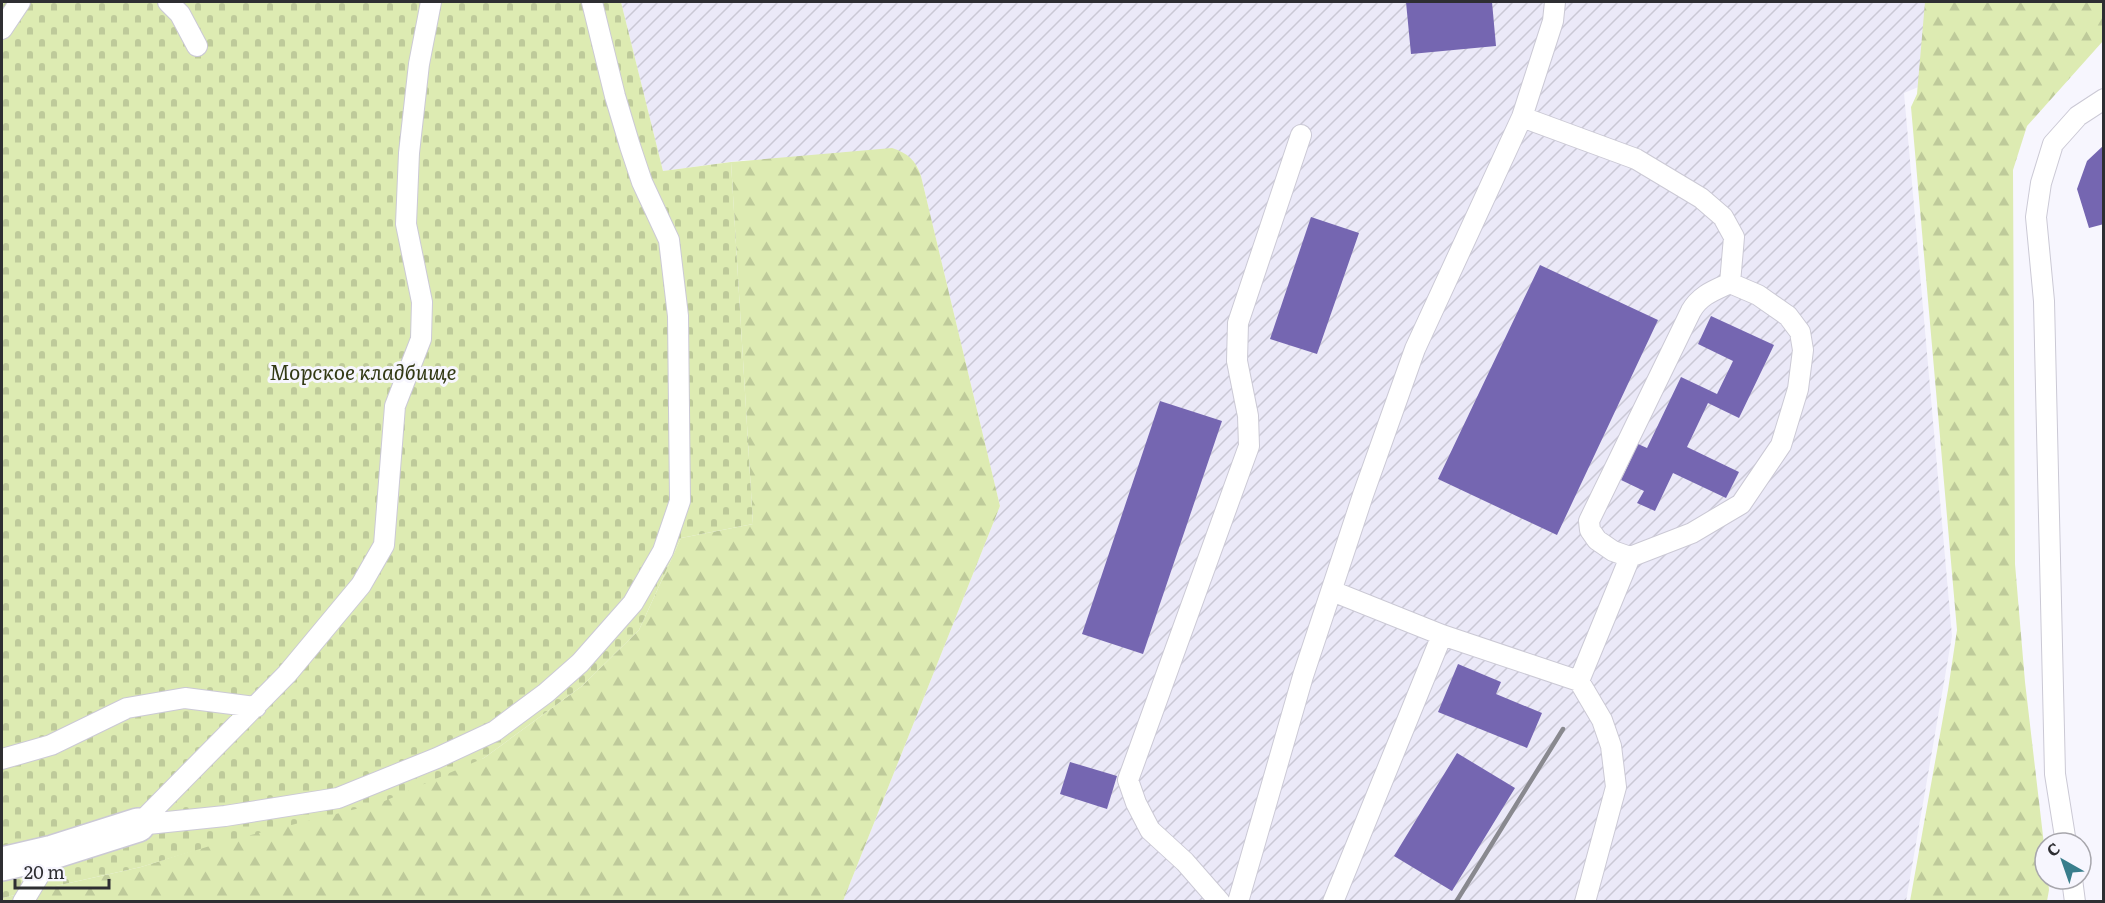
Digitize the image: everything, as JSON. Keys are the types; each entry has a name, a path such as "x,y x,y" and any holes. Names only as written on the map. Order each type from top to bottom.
{"street":[{"path":"2,864 53,852 138,825"}],"lane":[{"path":"2,29 20,2"},
{"path":"168,2 180,14 197,46"},
{"path":"138,825 287,674 361,585 384,545 394,406 421,339 422,302 406,224 409,153 419,64 431,2"},
{"path":"138,825 225,816 338,798 437,758 495,730 546,693 580,663 633,603 663,551 680,501 678,316 669,240 642,182 630,146 592,2"},
{"path":"1238,902 1303,676 1363,495 1415,349 1522,117 1553,21 1555,2"},
{"path":"2064,831 2055,774 2044,301 2036,217 2041,183 2054,144 2078,116 2103,99"},
{"path":"1522,117 1636,159 1701,198 1723,217 1734,237 1730,283"},
{"path":"1220,902 1185,862 1150,830 1136,803 1128,780 1249,446 1248,416 1237,361 1238,323 1301,135"},
{"path":"1730,283 1758,295 1788,316 1800,332 1803,350 1798,389 1781,445 1741,504 1692,533 1630,557 1613,551 1597,540 1590,530 1589,521 1691,310 1696,302 1706,295 1730,283"},
{"path":"1579,681 1630,557"},
{"path":"1332,591 1442,635 1579,681 1602,720 1608,738 1616,787 1585,902"},
{"path":"1333,902 1442,635"},
{"path":"2,759 51,745 127,708 185,698 256,707"},
{"path":"23,902 53,852"}],"shaded area":[{"path":"621,2 2103,2 2103,10 1904,93 1952,636 1906,901 843,901 1000,506 921,176 917,166 744,160 663,171"}],"green space":[{"name":"Морское кладбище","path":"2,2 621,2 663,171 731,162 753,524 681,538 639,630 582,686 484,758 380,803 223,842 141,867 2,898"},
{"path":"1925,2 2103,2 2103,41 2027,126 2013,170 2015,564 2025,682 2042,831 2033,831 2033,891 2049,891 2047,901 1910,901 1957,630 1911,107 1917,94"},
{"path":"892,148 911,158 921,176 1000,506 843,901 2,902 2,898 141,867 484,758 582,686 639,630 681,538 753,524 731,162"}],"building":[{"path":"1406,2 1492,2 1496,46 1411,54"},
{"path":"2104,145 2104,224 2089,228 2077,189 2087,161"},
{"path":"1311,217 1359,233 1317,354 1270,339"},
{"path":"1540,265 1658,320 1557,535 1438,479"},
{"path":"1711,316 1774,345 1739,418 1708,403 1687,447 1739,472 1726,498 1673,473 1655,511 1637,503 1644,491 1621,480 1638,444 1647,448 1681,377 1717,394 1733,361 1698,344"},
{"path":"1160,401 1222,421 1143,654 1082,634"},
{"path":"1458,664 1501,682 1496,694 1542,713 1527,748 1438,712"},
{"path":"1457,753 1515,788 1452,891 1394,856"},
{"path":"1070,762 1117,776 1107,809 1060,794"}],"railway":[{"path":"1456,902 1563,729"}]}
